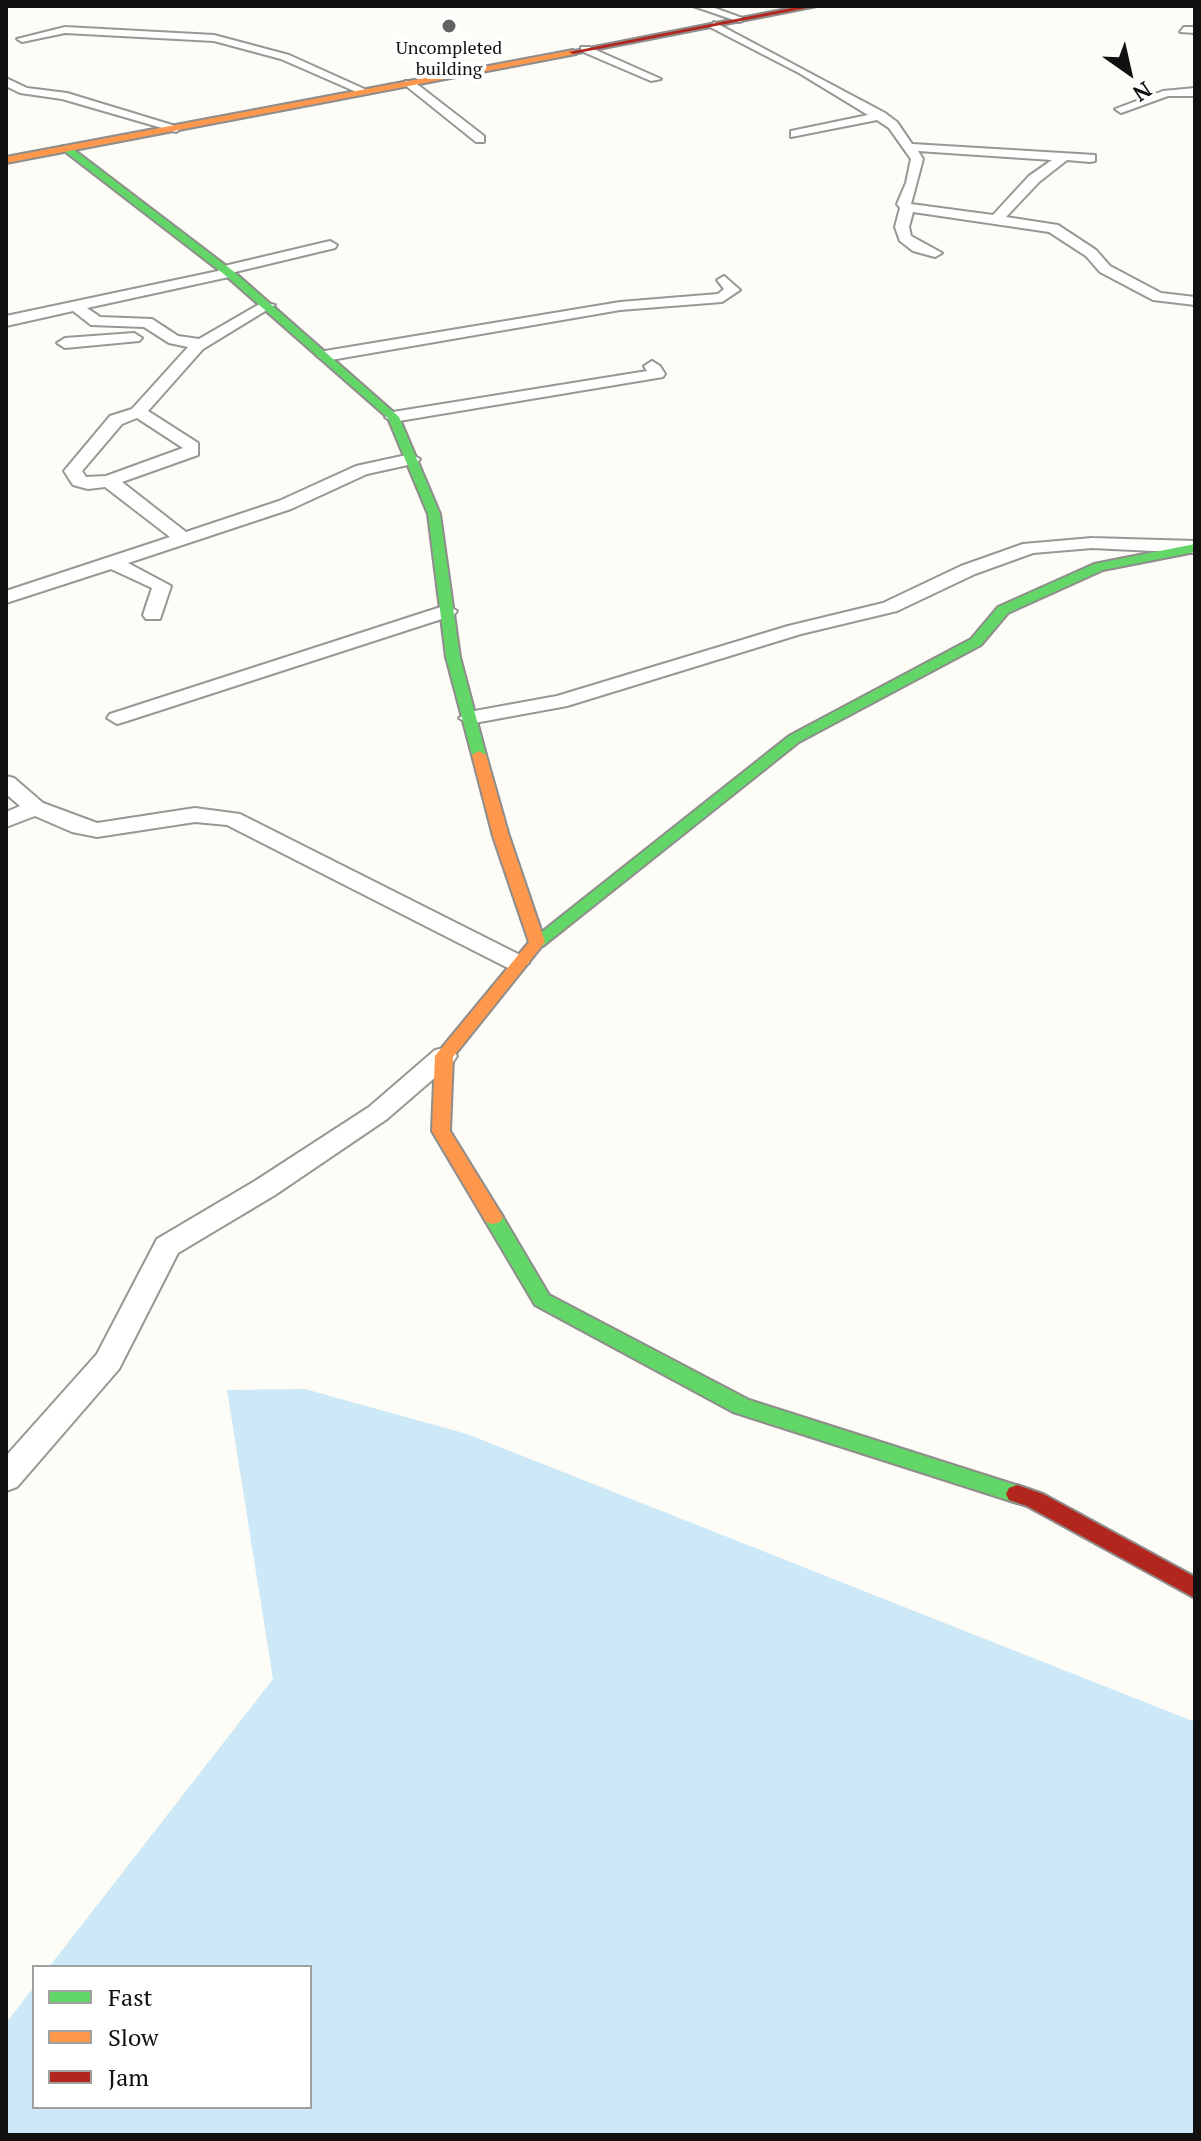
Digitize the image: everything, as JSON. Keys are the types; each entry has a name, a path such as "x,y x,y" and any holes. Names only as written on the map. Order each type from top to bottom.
{"street":[{"path":"698,6 741,20"},
{"path":"6,160 809,6"},
{"path":"714,25 881,116 899,130 917,159 913,183 904,204 907,207 902,227 905,238 918,248 935,253"},
{"path":"6,43 65,30 214,38 285,57 365,92"},
{"path":"6,33 22,39"},
{"path":"585,49 655,79"},
{"path":"6,81 24,91 63,96 176,128"},
{"path":"409,83 480,139"},
{"path":"1121,109 1167,93 1195,92"},
{"path":"795,134 881,116"},
{"path":"907,147 1090,158"},
{"path":"66,148 227,271 393,417 434,514 453,657 501,836 537,942"},
{"path":"998,218 1034,179 1066,155"},
{"path":"907,207 1053,228 1091,253 1105,269 1158,297 1195,301"},
{"path":"6,321 330,245"},
{"path":"325,356 620,306 722,298 733,290 724,280"},
{"path":"73,304 96,322 147,322 174,340"},
{"path":"138,412 192,447 192,451 109,481 79,481 73,471 116,420 138,412 176,366 201,344 268,305"},
{"path":"65,343 134,338 201,344"},
{"path":"393,417 657,374 652,366"},
{"path":"6,597 285,505 362,470 411,459"},
{"path":"109,481 182,537"},
{"path":"469,718 560,702 795,630 890,607 968,570 1030,548 1092,543 1195,548"},
{"path":"6,1478 108,1361 167,1246 265,1188 378,1113 444,1056 537,942 794,739 976,642 1003,610 1099,567 1195,548"},
{"path":"110,561 162,586 153,615"},
{"path":"117,718 447,611"},
{"path":"6,783 35,808 80,827 97,830 195,815 232,819 517,963"},
{"path":"6,820 35,808"},
{"path":"444,1056 441,1131 542,1300 741,1406 1035,1500 1195,1588"}],"water":[{"path":"305,1389 467,1434 1195,1722 1195,2135 1038,2135 1032,2132 1029,2135 6,2135 6,2023 32,1990 32,2109 312,2109 312,1965 51,1965 273,1679 227,1390"}],"traffic: fast":[{"path":"66,148 229,273 393,417 434,514 453,657 479,755"},
{"path":"537,942 794,739 976,642 1003,610 1099,567 1195,548"},
{"path":"493,1217 542,1300 741,1406 1017,1494"}],"traffic: slow":[{"path":"6,160 573,52"},
{"path":"479,755 501,836 537,942 444,1056 441,1131 493,1217"}],"traffic: jam":[{"path":"573,52 813,6"},
{"path":"1017,1494 1035,1500 1195,1588"}],"place":[{"name":"Uncompleted building","path":"449,26"}]}
